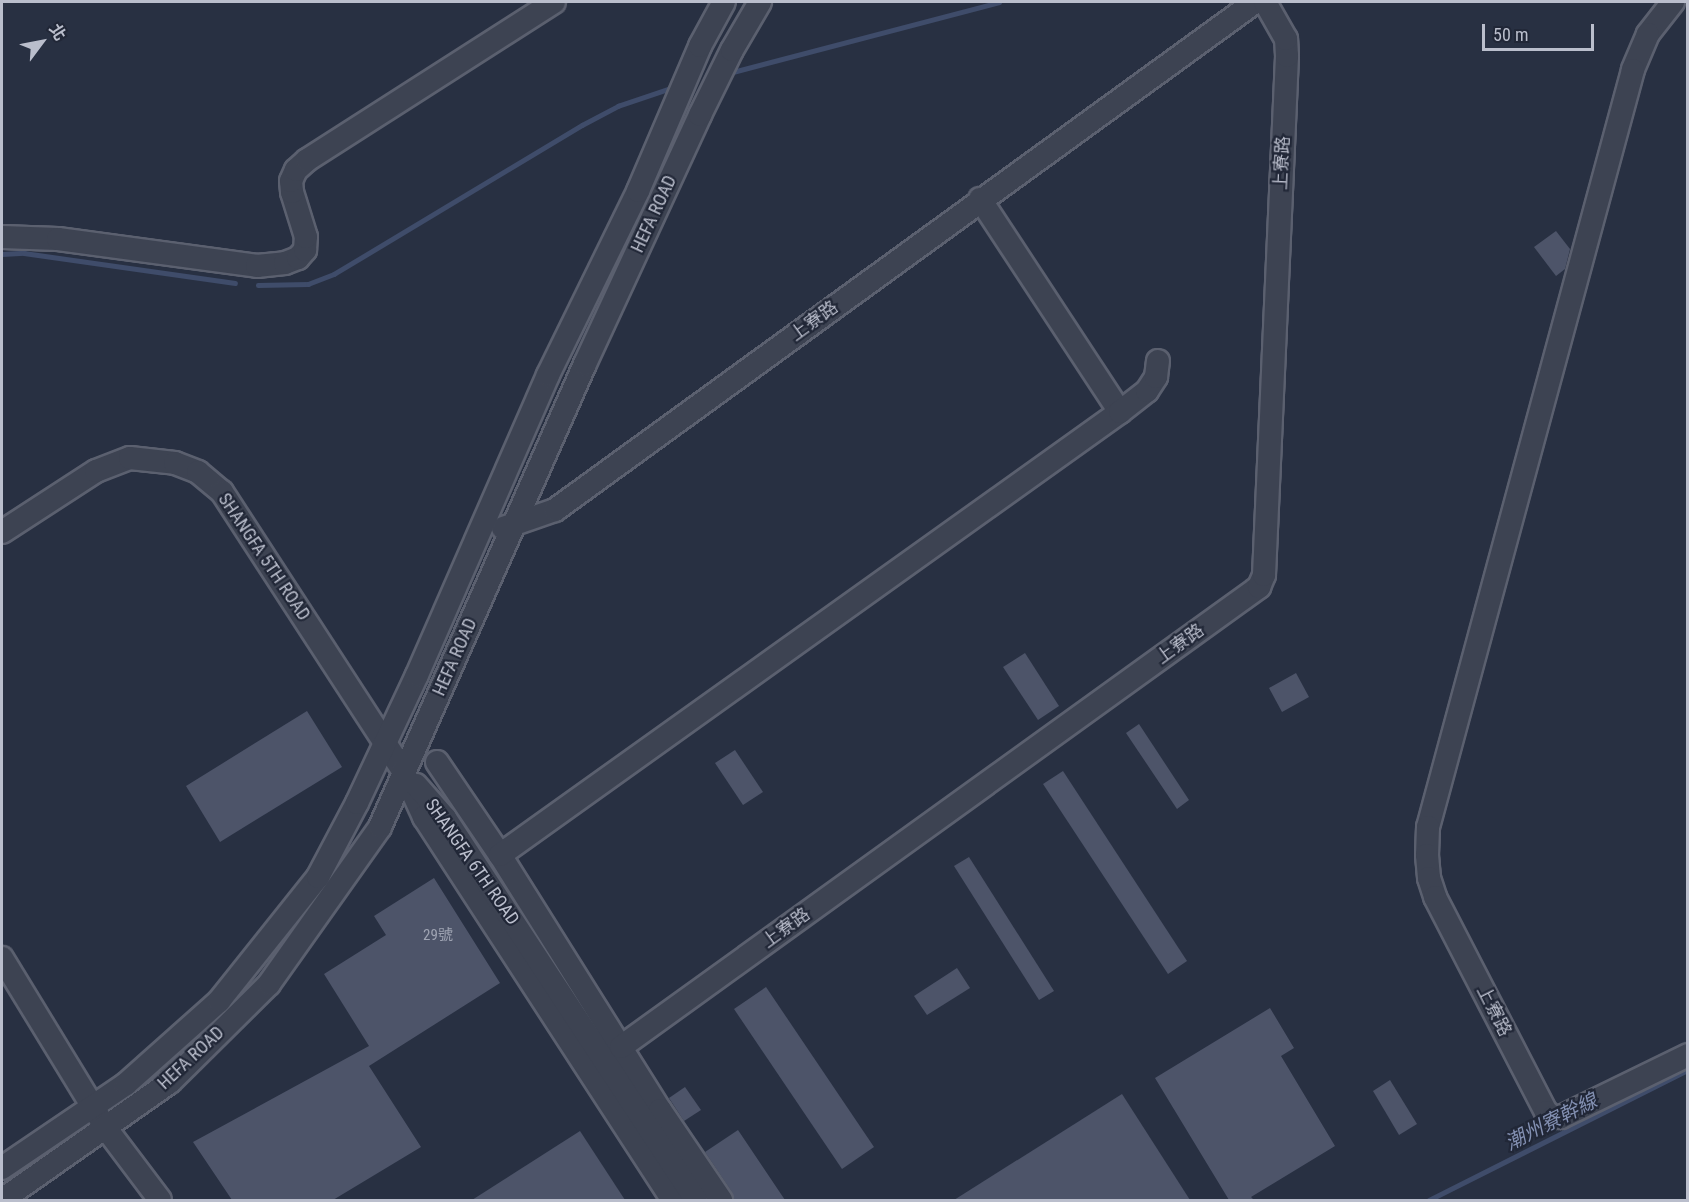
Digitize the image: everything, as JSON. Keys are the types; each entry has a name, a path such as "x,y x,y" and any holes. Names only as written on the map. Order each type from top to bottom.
{"street":[{"path":"2,237 58,239 256,266 285,263 298,258 305,249 306,237 292,192 291,181 296,170 307,160 554,2"},
{"name":"HEFA ROAD","path":"2,1168 126,1084 219,1001 318,878 385,743 548,375 638,191 700,46 724,2"},
{"name":"HEFA ROAD","path":"2,1200 170,1082 270,984 380,827 511,526 700,115 732,50 760,2"},
{"name":"上寮路","path":"478,534 511,526 555,510 980,199 1255,2"},
{"name":"上寮路","path":"621,1047 1259,587 1264,575 1287,56 1284,32 1265,2"},
{"name":"上寮路","path":"1673,2 1648,34 1633,70 1428,827 1427,855 1429,878 1435,897 1546,1112 1553,1117 1562,1117 1688,1055"},
{"path":"980,199 1120,412"},
{"path":"500,855 1120,412 1147,391 1156,377 1158,361"},
{"name":"SHANGFA 5TH ROAD","path":"2,532 96,471 130,458 175,463 198,472 222,492 403,771"},
{"path":"437,762 500,855 721,1200"},
{"name":"SHANGFA 6TH ROAD","path":"403,771 424,817 673,1200"},
{"name":"SHANGFA 6TH ROAD","path":"403,771 445,818 696,1200"},
{"path":"2,958 105,1127 160,1200"}],"building":[{"path":"1556,231 1570,249 1565,269 1556,276 1534,247"},
{"path":"1025,653 1059,706 1038,720 1003,667"},
{"path":"1296,673 1309,697 1282,712 1269,688"},
{"path":"307,711 342,767 220,842 186,786"},
{"path":"1139,724 1189,800 1177,809 1126,733"},
{"path":"735,750 763,792 743,805 715,763"},
{"path":"1063,771 1187,961 1168,974 1043,784"},
{"path":"969,857 1054,991 1039,1000 954,866"},
{"path":"434,878 500,983 369,1066 421,1147 333,1200 232,1200 193,1142 369,1046 324,974 386,935 374,916"},
{"path":"957,968 970,988 927,1015 914,996"},
{"path":"766,987 874,1147 842,1169 734,1009"},
{"path":"1270,1008 1294,1048 1281,1056 1335,1146 1251,1197 1254,1200 1229,1200 1155,1078"},
{"path":"1390,1080 1417,1124 1399,1135 1373,1091"},
{"path":"685,1087 701,1110 684,1121 669,1098"},
{"path":"1122,1094 1190,1200 954,1200"},
{"path":"738,1130 785,1200 734,1200 732,1192 705,1152"},
{"path":"580,1131 625,1200 472,1200"}],"waterway":[{"path":"729,73 999,2"},
{"path":"258,285 308,284 334,274 582,125 618,106 674,87"},
{"path":"2,254 24,253 235,283"},
{"name":"潮州寮幹線","path":"1429,1200 1688,1070"}]}
